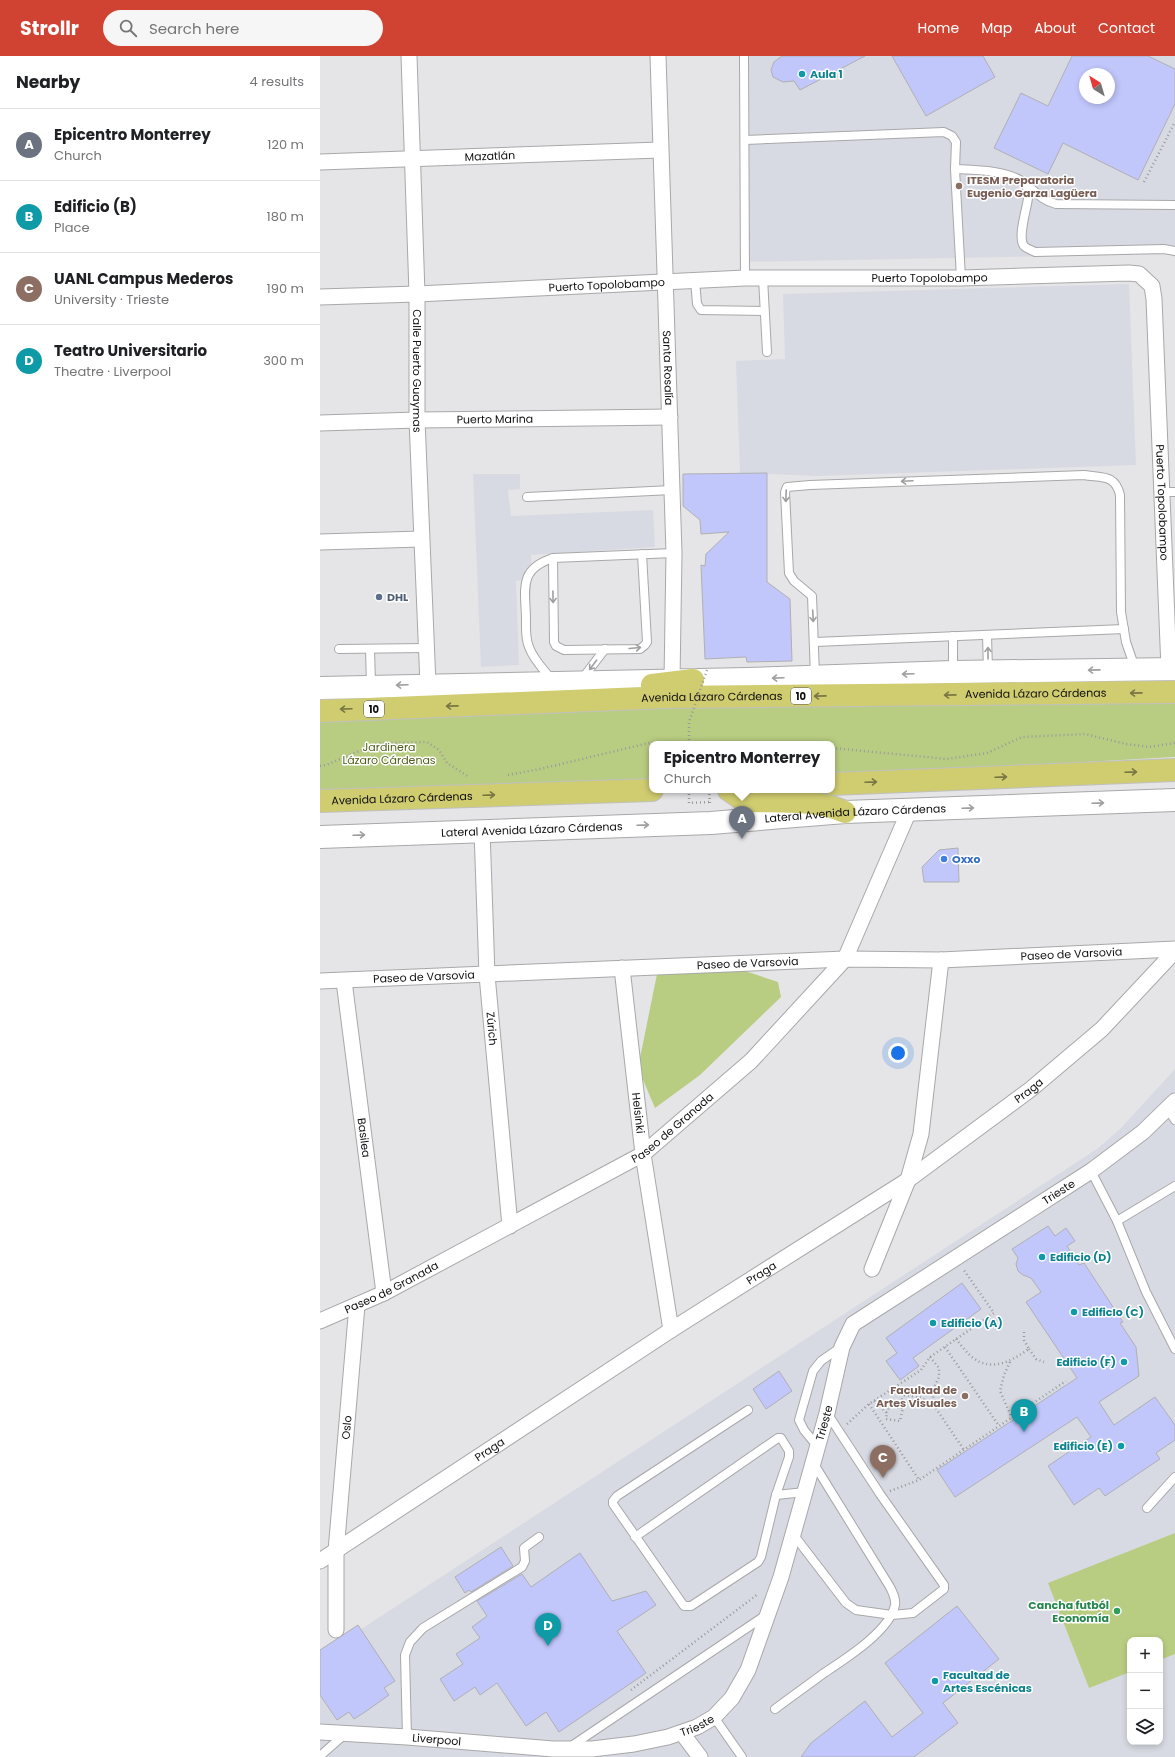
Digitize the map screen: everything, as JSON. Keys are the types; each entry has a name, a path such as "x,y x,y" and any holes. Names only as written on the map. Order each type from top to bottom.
{"highway":[{"path":"473,706 499,694 508,692 645,686 691,677"},
{"name":"Avenida Lázaro Cárdenas","path":"320,710 473,706 667,697 1175,692"},
{"path":"835,784 1175,770"},
{"name":"Avenida Lázaro Cárdenas","path":"320,801 649,790"},
{"path":"734,793 742,800 819,803 845,812"}],"main road":[{"path":"320,688 691,677 815,677 988,671 1172,669"},
{"name":"Lateral Avenida Lázaro Cárdenas","path":"320,837 711,823 845,812 908,811 1175,800"}],"street":[{"name":"Calle Puerto Guaymas","path":"409,56 417,294 417,420 428,685"},
{"name":"Santa Rosalía","path":"658,56 660,150 667,281 674,553 691,677"},
{"name":"Mazatlán","path":"320,162 660,150"},
{"name":"Puerto Topolobampo","path":"320,296 417,294 745,278 961,278 1129,273 1139,274 1152,286 1154,299 1168,492 1172,669"},
{"name":"Puerto Marina","path":"320,422 670,417"},
{"path":"320,542 421,540"},
{"name":"Paseo de Granada","path":"320,1321 384,1293 643,1154 751,1061 845,959 908,811"},
{"name":"Zúrich","path":"482,830 487,975 510,1226"},
{"name":"Paseo de Varsovia","path":"320,981 845,959 942,960 1175,950"},
{"name":"Praga","path":"320,1561 671,1330 908,1180 1031,1089 1102,1029 1175,950"},
{"path":"872,1269 908,1180 921,1134 942,960"},
{"name":"Helsinki","path":"622,968 643,1154 671,1330"},
{"name":"Basilea","path":"344,981 384,1293"},
{"name":"Trieste","path":"554,1752 588,1753 634,1744 697,1728 714,1717 732,1698 748,1670 766,1615 781,1577 814,1464 842,1347 853,1324 860,1318 1091,1171 1173,1110"},
{"name":"Oslo","path":"336,1630 336,1551 357,1305"},
{"name":"Liverpool","path":"320,1732 407,1737 554,1752"},
{"path":"682,1733 700,1757"}],"lane":[{"path":"744,56 745,278"},
{"path":"745,140 944,132 952,136 956,142 955,169 961,278"},
{"path":"955,169 991,172 1011,177 1022,181 1046,201 1056,204 1175,205"},
{"path":"1027,185 1028,199 1024,216 1022,241 1024,246 1035,252 1164,248 1175,251"},
{"path":"762,278 767,352"},
{"path":"695,280 697,304 701,310 764,311"},
{"path":"815,677 815,642 812,596 794,581 789,573 785,492 787,487 1084,476 1114,480 1118,486 1120,495 1121,612 1135,670"},
{"path":"527,497 672,490"},
{"path":"553,682 533,656 527,643 524,584 535,567 542,562 553,558 674,553"},
{"path":"553,558 554,642 556,646 564,650 640,649 647,642 642,554"},
{"path":"815,642 1124,629"},
{"path":"987,635 988,671"},
{"path":"952,636 952,672"},
{"path":"339,649 426,648"},
{"path":"370,649 371,686"},
{"path":"580,681 605,649"},
{"path":"1091,1171 1117,1221 1146,1292 1175,1349"},
{"path":"1117,1221 1175,1186"},
{"path":"818,1446 804,1430 799,1420 813,1371 822,1361 842,1347"},
{"path":"635,1537 778,1438 781,1438 789,1451 789,1457 776,1495 761,1557 758,1562 691,1606 684,1606 635,1537 613,1504 614,1499 748,1410"},
{"path":"793,1534 850,1607 856,1610 892,1615 916,1612 942,1591 944,1587 880,1494 827,1413"},
{"path":"775,1709 860,1649 873,1637 892,1615 896,1599 814,1464"},
{"path":"1147,1508 1175,1477"},
{"path":"776,1495 805,1492"},
{"path":"407,1737 405,1655 410,1642 423,1628 522,1567 525,1561 524,1548 539,1537"},
{"path":"554,1752 766,1615"},
{"path":"714,1717 742,1757"},
{"path":"320,1756 345,1734"}],"path":[{"path":"1144,182 1175,122"},
{"path":"689,741 691,677"},
{"path":"835,748 947,758 987,753 1022,737 1085,734 1126,744 1149,747 1175,743"},
{"path":"320,766 326,765 378,743 427,742 439,750 447,763 474,781"},
{"path":"504,776 649,743"},
{"path":"689,793 690,803 709,802"},
{"path":"839,1431 869,1404 921,1370 930,1357 994,1313 955,1258"},
{"path":"1024,1331 1024,1340 1029,1349 1036,1359 1044,1362"},
{"path":"956,1339 974,1358 991,1366 1010,1361 1029,1349"},
{"path":"945,1347 999,1426"},
{"path":"930,1357 939,1368 939,1377 933,1390 933,1404"},
{"path":"1010,1361 1004,1375 1000,1391 1012,1418"},
{"path":"880,1494 919,1480 1066,1381"},
{"path":"895,1387 904,1395 919,1397 933,1404 964,1450"},
{"path":"898,1407 904,1395"},
{"path":"874,1401 887,1413"},
{"path":"869,1404 919,1480"},
{"path":"888,1406 903,1408 900,1421 886,1419 887,1413 888,1406"},
{"path":"629,1692 781,1577"}],"shaded area":[{"name":"ITESM Preparatoria Eugenio Garza Lagüera","path":"739,56 1175,56 1175,257 1168,254 744,262"},
{"path":"1129,284 1136,465 816,476 740,473 736,361 785,359 783,294"},
{"path":"473,474 520,474 520,489 508,490 511,516 653,510 655,547 531,555 532,579 516,581 519,665 481,667"},
{"path":"1175,1069 1175,1757 320,1757 320,1656 1097,1149 1120,1129"}],"green space":[{"name":"Jardinera Lázaro Cárdenas","path":"1175,700 1175,757 835,776 835,741 649,741 649,786 320,801 320,711"},
{"path":"739,969 778,982 781,997 700,1075 655,1108 638,1068 657,974"},
{"name":"Cancha futból Economía","path":"1175,1533 1175,1654 1163,1659 1163,1637 1127,1637 1127,1673 1089,1688 1048,1583"}],"building":[{"name":"Aula 1","path":"782,56 865,56 800,90 794,81 783,82 773,77 771,70 774,62"},
{"path":"892,56 983,56 995,77 926,116"},
{"path":"1072,56 1148,56 1175,69 1175,104 1138,180 1063,143 1048,174 994,148 1021,93 1048,106"},
{"path":"767,473 767,582 790,599 792,661 747,662 746,657 705,659 701,565 705,566 706,554 729,532 701,534 700,520 683,506 683,474"},
{"name":"Oxxo","path":"958,848 959,882 924,882 922,867 939,850"},
{"path":"1048,1226 1055,1236 1066,1228 1075,1241 1067,1246 1079,1265 1084,1263 1123,1322 1120,1323 1136,1347 1139,1376 1099,1402 1114,1425 1155,1397 1175,1425 1175,1440 1156,1453 1160,1459 1105,1496 1099,1488 1074,1505 1048,1466 1091,1437 1077,1417 955,1497 937,1470 1077,1378 1026,1302 1041,1292 1031,1278 1018,1271 1016,1264 1018,1258 1012,1249"},
{"name":"Edificio (A)","path":"962,1283 981,1309 913,1358 919,1366 900,1380 886,1361 897,1353 886,1338"},
{"path":"779,1371 792,1391 766,1409 753,1389"},
{"path":"501,1547 513,1566 471,1592 469,1590 465,1593 455,1577"},
{"path":"580,1553 612,1601 646,1591 656,1605 617,1631 646,1673 559,1732 546,1712 526,1726 497,1683 480,1695 475,1687 454,1701 440,1679 463,1664 456,1654 480,1638 472,1627 487,1616 477,1601 522,1574 531,1587"},
{"name":"Facultad de Artes Escénicas","path":"957,1606 999,1659 943,1703 958,1723 914,1757 801,1757 811,1743 865,1701 892,1737 923,1713 885,1663"},
{"path":"358,1625 395,1681 384,1688 389,1695 365,1712 354,1719 349,1712 337,1720 320,1695 320,1650"}],"place":[{"name":"Aula 1","path":"802,74"},
{"name":"ITESM Preparatoria Eugenio Garza Lagüera","path":"959,186"},
{"name":"DHL","path":"379,597"},
{"name":"Epicentro Monterrey","path":"742,839"},
{"name":"Oxxo","path":"944,859"},
{"name":"Edificio (D)","path":"1042,1257"},
{"name":"EdificIo (C)","path":"1074,1312"},
{"name":"Edificio (A)","path":"933,1323"},
{"name":"Edificio (F)","path":"1124,1362"},
{"name":"Facultad de Artes Visuales","path":"965,1396"},
{"name":"Edificio (B)","path":"1024,1432"},
{"name":"Edificio (E)","path":"1121,1446"},
{"name":"UANL Campus Mederos","path":"883,1478"},
{"name":"Cancha futból Economía","path":"1117,1611"},
{"name":"Teatro Universitario","path":"548,1646"},
{"name":"Facultad de Artes Escénicas","path":"935,1681"}]}
